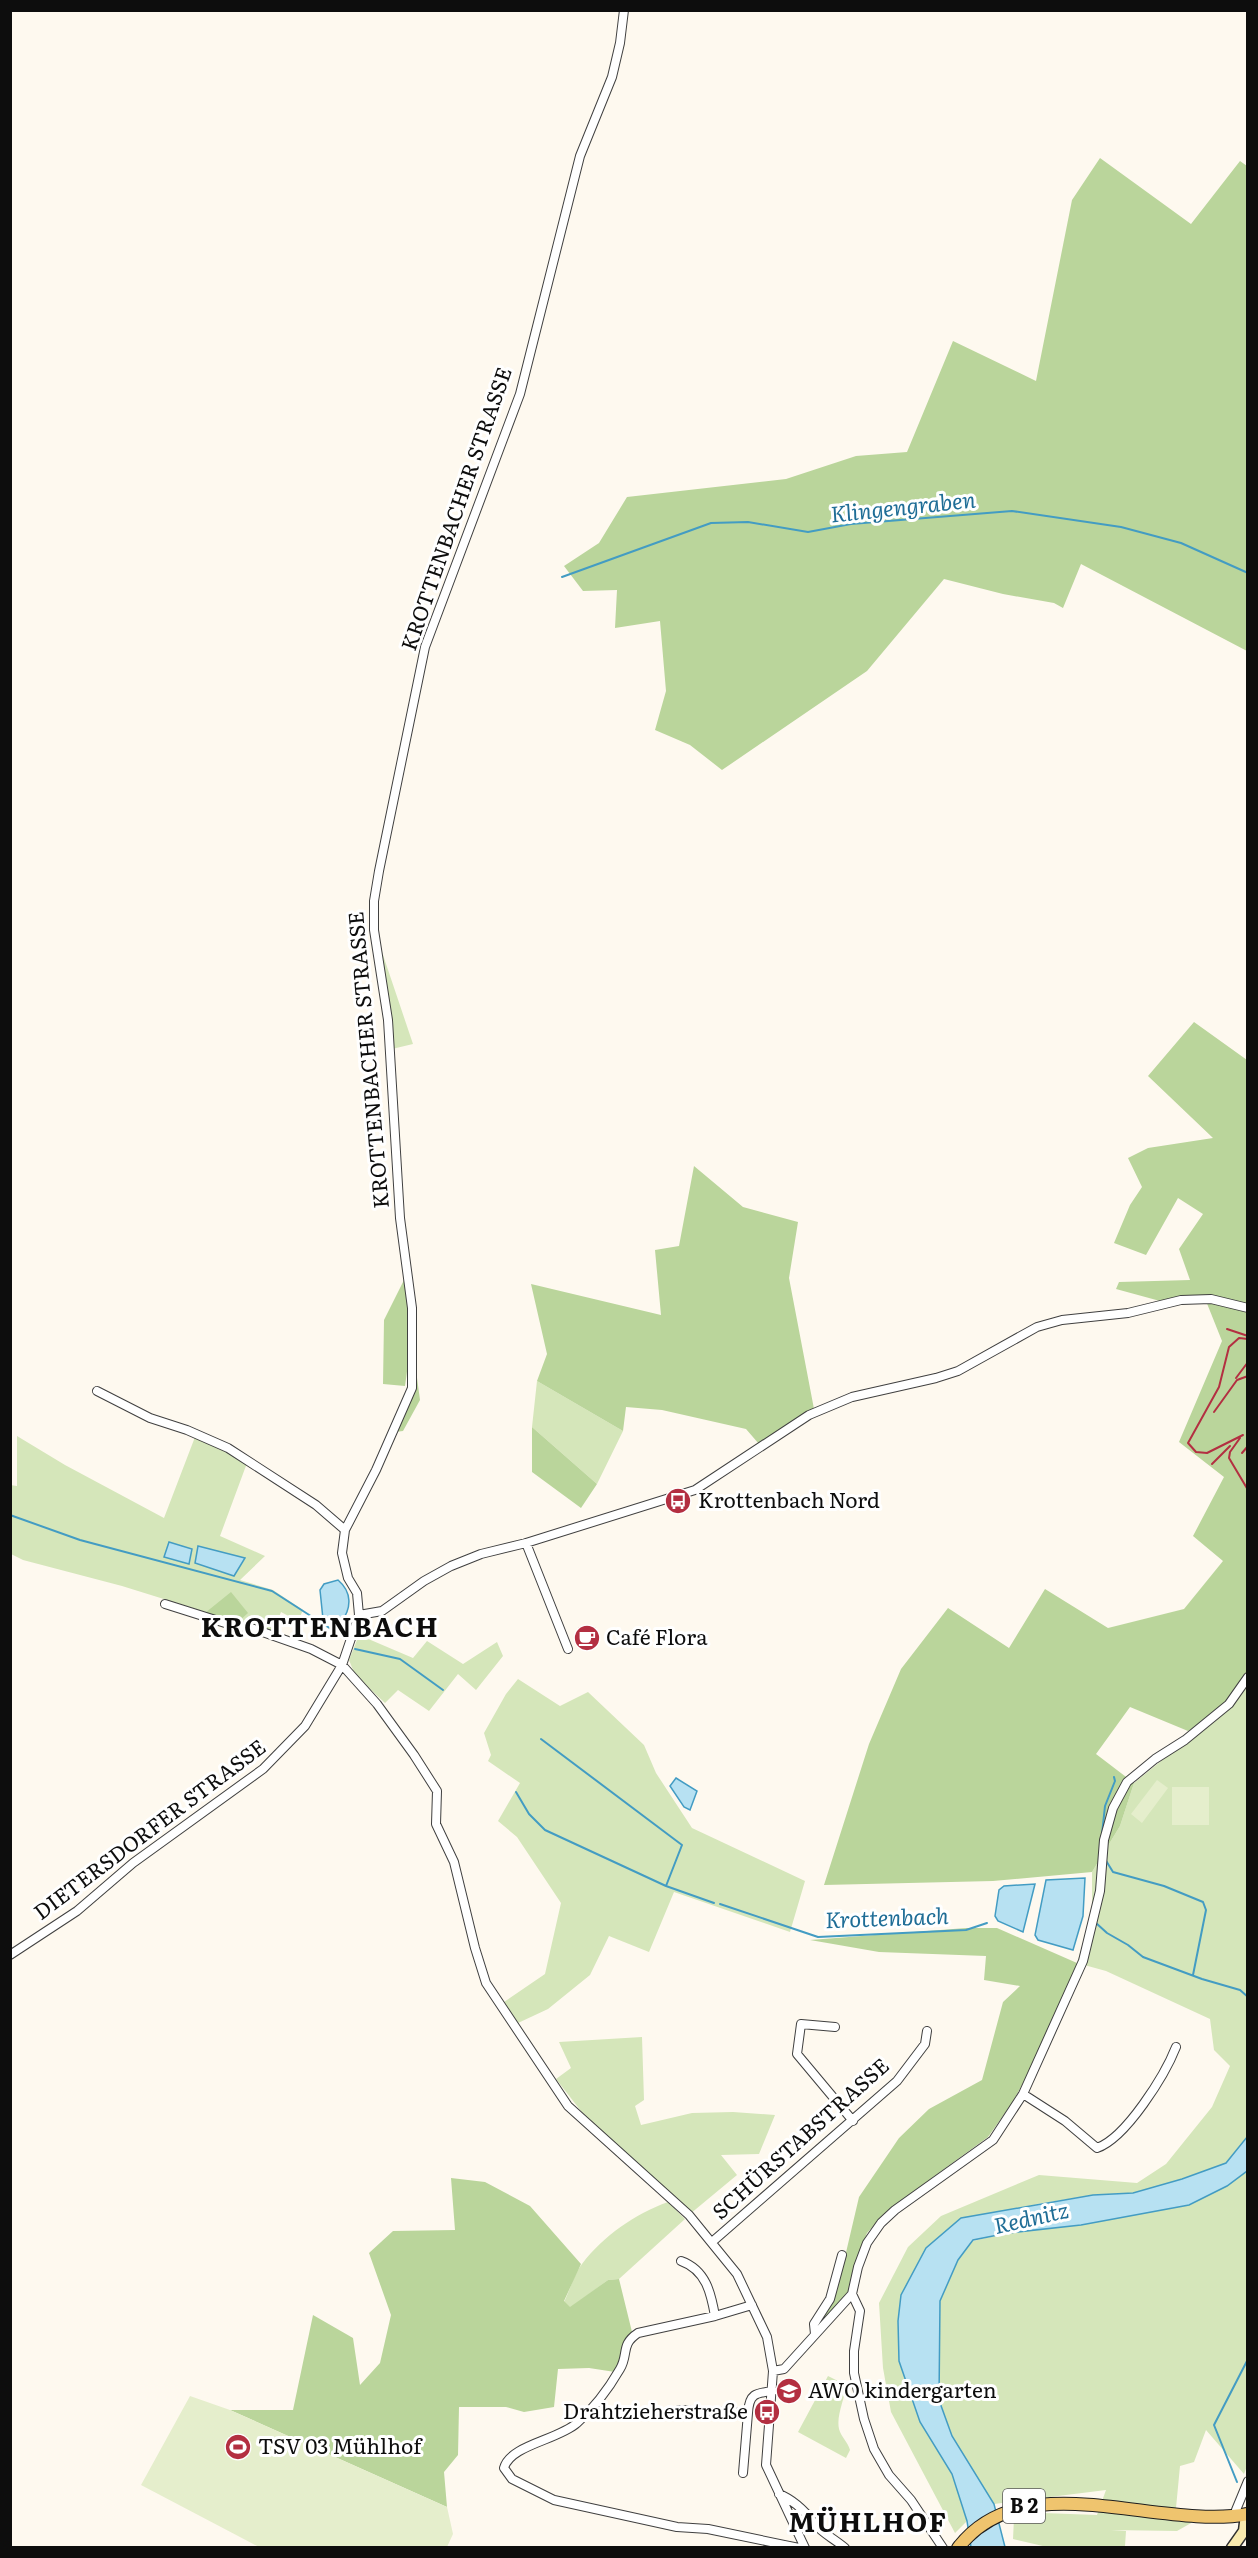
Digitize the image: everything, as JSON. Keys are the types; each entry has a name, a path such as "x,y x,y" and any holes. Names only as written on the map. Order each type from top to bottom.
{"main road":[{"name":"B 2","path":"958,2547 970,2533 984,2523 1017,2508 1055,2504 1203,2517 1243,2515"},
{"path":"1232,2547 1244,2531 1243,2515"}],"street":[{"name":"KROTTENBACHER STRASSE","path":"345,1530 376,1470 412,1388 412,1308 400,1218 388,1020 374,930 374,901 379,871 425,647 520,394 580,156 612,76 620,43 624,10"},
{"path":"97,1390 150,1418 187,1430 228,1448 316,1505 345,1530 342,1553 348,1578 357,1593 359,1615 382,1611 424,1581 480,1554 526,1543 695,1490 809,1415 852,1397 958,1371 1037,1327 1062,1320 1128,1313 1181,1300 1211,1299 1248,1308"},
{"path":"526,1543 568,1649"},
{"path":"165,1604 225,1623 254,1629 311,1649 342,1665 377,1704 438,1791 436,1824 454,1862 486,1983 568,2106 689,2215 737,2274 767,2337 773,2371 766,2465 805,2547"},
{"name":"DIETERSDORFER STRASSE","path":"10,1955 77,1911 133,1863 263,1769 305,1726 342,1665 359,1615"},
{"path":"773,2371 784,2369 852,2294 858,2267 867,2244 880,2223 993,2140 1023,2094 1083,1961 1100,1891 1104,1840 1113,1808 1127,1782 1155,1759 1185,1740 1229,1704 1248,1677"},
{"path":"835,2027 801,2024 797,2054 853,2121"},
{"name":"SCHÜRSTABSTRASSE","path":"712,2242 897,2081 925,2043 927,2031"},
{"path":"1023,2094 1065,2121 1096,2148 1104,2145 1129,2122 1148,2098 1172,2059 1176,2047"},
{"path":"815,2334 814,2324 830,2300 842,2255"},
{"path":"681,2261 693,2266 710,2289 715,2316"},
{"path":"852,2294 860,2311 854,2350 854,2373 864,2419 874,2449 889,2475 911,2500 943,2547"},
{"path":"752,2305 715,2316 638,2333 631,2337 625,2348 622,2367 583,2417 568,2430 516,2452 506,2460 504,2468 512,2479 554,2500 677,2527 708,2529 799,2547"},
{"path":"743,2473 749,2401 759,2392 773,2391"},
{"path":"679,2410 748,2413"},
{"path":"1243,2515 1236,2510 1248,2481"},
{"path":"779,2494 804,2510 812,2517 815,2524 845,2547"}],"green space":[{"path":"1100,158 1191,224 1240,161 1247,166 1247,651 1081,564 1063,608 1054,603 1003,594 944,579 867,671 722,770 690,745 655,730 666,691 660,621 615,628 617,590 583,591 564,566 599,543 627,497 786,479 856,456 907,452 953,341 1036,381 1072,200"},
{"path":"382,952 413,1044 392,1049"},
{"path":"1194,1022 1247,1060 1247,1681 1230,1705 1188,1731 1130,1707 1096,1754 1134,1783 1120,1826 1092,1872 993,1881 824,1885 869,1744 901,1669 948,1608 1009,1648 1045,1589 1108,1628 1184,1609 1223,1561 1193,1536 1224,1477 1179,1442 1222,1341 1204,1296 1160,1301 1116,1289 1119,1282 1190,1280 1179,1249 1203,1214 1178,1198 1146,1255 1114,1243 1130,1205 1142,1187 1128,1158 1148,1148 1213,1138 1148,1076"},
{"path":"694,1166 743,1207 798,1222 789,1278 814,1409 759,1444 746,1429 662,1410 626,1407 623,1431 537,1381 547,1354 531,1284 661,1315 655,1250 679,1246"},
{"path":"404,1280 409,1333 405,1386 383,1384 384,1320"},
{"path":"415,1363 420,1400 403,1431 395,1432 412,1391"},
{"path":"537,1381 623,1431 597,1484 532,1427"},
{"path":"532,1427 597,1484 581,1508 532,1472"},
{"path":"17,1436 65,1465 164,1518 195,1437 226,1449 247,1463 220,1536 265,1556 240,1580 273,1590 303,1610 298,1621 281,1612 273,1633 122,1586 23,1560 11,1554 10,1485 17,1486"},
{"path":"231,1592 248,1613 237,1623 205,1613"},
{"path":"359,1635 413,1658 427,1641 463,1664 497,1642 503,1656 476,1690 458,1674 429,1711 398,1690 385,1703 355,1675 349,1660"},
{"path":"518,1679 560,1706 588,1692 644,1745 656,1773 692,1828 805,1881 790,1932 674,1892 649,1952 609,1936 590,1975 548,2009 518,2023 504,2002 545,1974 561,1903 517,1837 498,1821 520,1783 488,1761 491,1755 484,1733 506,1694"},
{"path":"1247,1681 1247,2137 1226,2163 1182,2179 1133,2193 1093,2195 1037,2204 926,2248 920,2422 952,2474 967,2521 955,2533 891,2412 883,2368 879,2303 908,2247 941,2216 1039,2175 1137,2183 1166,2164 1212,2107 1230,2066 1214,2050 1210,2019 1106,1971 1077,1963 1092,1912 1092,1872 1120,1826 1134,1783 1230,1705"},
{"path":"1157,1780 1168,1788 1142,1823 1131,1814"},
{"path":"1172,1787 1209,1787 1209,1825 1172,1825"},
{"path":"966,1928 997,1928 1077,1963 1035,2062 1012,2103 988,2137 888,2210 867,2233 855,2264 849,2292 823,2322 821,2320 837,2291 859,2197 899,2138 929,2109 982,2080 1003,2002 1020,1986 984,1980 986,1956 879,1952 810,1940"},
{"path":"642,2037 644,2100 635,2106 641,2125 692,2113 733,2112 775,2115 759,2154 721,2155 737,2175 690,2214 581,2111 556,2079 571,2068 559,2042"},
{"path":"1247,2171 1247,2466 1244,2474 1206,2430 1194,2462 1180,2466 1176,2508 1193,2522 1177,2531 1111,2530 1126,2531 1125,2546 1047,2547 1013,2539 1014,2518 1043,2513 1097,2515 1106,2490 994,2504 952,2436 939,2400 940,2301 958,2260 973,2241 1008,2233 1081,2225 1189,2205 1227,2186"},
{"path":"451,2178 485,2182 530,2206 581,2264 564,2301 570,2307 608,2280 619,2279 632,2332 627,2338 615,2372 589,2368 558,2369 554,2407 524,2412 506,2407 459,2407 458,2455 444,2472 447,2507 230,2410 293,2410 313,2315 353,2338 360,2385 380,2363 391,2315 369,2253 393,2231 455,2230"},
{"path":"668,2202 685,2219 619,2279 608,2280 570,2308 564,2302 577,2272 590,2254 620,2227"},
{"path":"828,2376 846,2385 838,2424 850,2450 846,2458 798,2432"},
{"name":"TSV 03 Mühlhof","path":"190,2396 230,2410 447,2507 453,2534 447,2547 259,2547 141,2485"}],"water":[{"path":"169,1542 192,1549 189,1564 164,1557"},
{"path":"198,1546 245,1558 234,1576 195,1563"},
{"path":"338,1580 346,1590 349,1600 345,1617 341,1622 323,1619 320,1590 324,1584"},
{"path":"676,1778 697,1791 690,1810 684,1807 670,1786"},
{"path":"1085,1878 1083,1916 1073,1950 1038,1940 1035,1935 1046,1880"},
{"path":"1035,1884 1023,1932 998,1921 995,1916 999,1890 1004,1886"},
{"name":"Rednitz","path":"1247,2137 1247,2171 1227,2186 1189,2205 1081,2225 1008,2233 973,2240 958,2260 940,2301 939,2400 952,2436 994,2504 1005,2547 971,2547 967,2521 952,2474 920,2422 899,2361 898,2321 901,2295 926,2248 961,2218 1093,2195 1133,2193 1182,2179 1226,2163"}],"waterway":[{"name":"Klingengraben","path":"562,577 711,523 748,522 808,532 851,524 1012,511 1121,527 1181,543 1248,573"},
{"path":"10,1515 80,1540 272,1591 345,1638"},
{"path":"355,1649 400,1659 443,1690"},
{"path":"541,1739 682,1845 666,1886"},
{"path":"1102,1834 1105,1806 1115,1781 1114,1777"},
{"path":"516,1792 529,1814 545,1830 666,1886 714,1903"},
{"path":"1105,1859 1113,1872 1164,1886 1203,1902 1206,1910 1193,1975"},
{"name":"Krottenbach","path":"720,1904 818,1937 966,1930 987,1923"},
{"name":"Krottenbach","path":"1096,1923 1143,1957 1202,1979 1240,1990 1248,1997"},
{"path":"1237,2482 1214,2425 1248,2359"}],"railway":[{"path":"1227,1329 1248,1336"},
{"path":"1243,1435 1207,1453 1196,1452 1188,1443 1219,1387 1229,1347 1239,1338 1248,1339"},
{"path":"1239,1374 1236,1378 1248,1362"},
{"path":"1214,1412 1237,1380 1248,1376"},
{"path":"1240,1438 1230,1452 1229,1458 1248,1490"},
{"path":"1212,1464 1230,1446"},
{"path":"1242,1453 1248,1446"}],"place":[{"name":"Krottenbach Nord","path":"678,1501"},
{"name":"Café Flora","path":"587,1638"},
{"name":"AWO kindergarten","path":"789,2391"},
{"name":"Drahtzieherstraße","path":"767,2412"},
{"name":"TSV 03 Mühlhof","path":"238,2447"}],"district":[{"name":"KROTTENBACH","path":"320,1628"},
{"name":"MÜHLHOF","path":"868,2523"}]}
